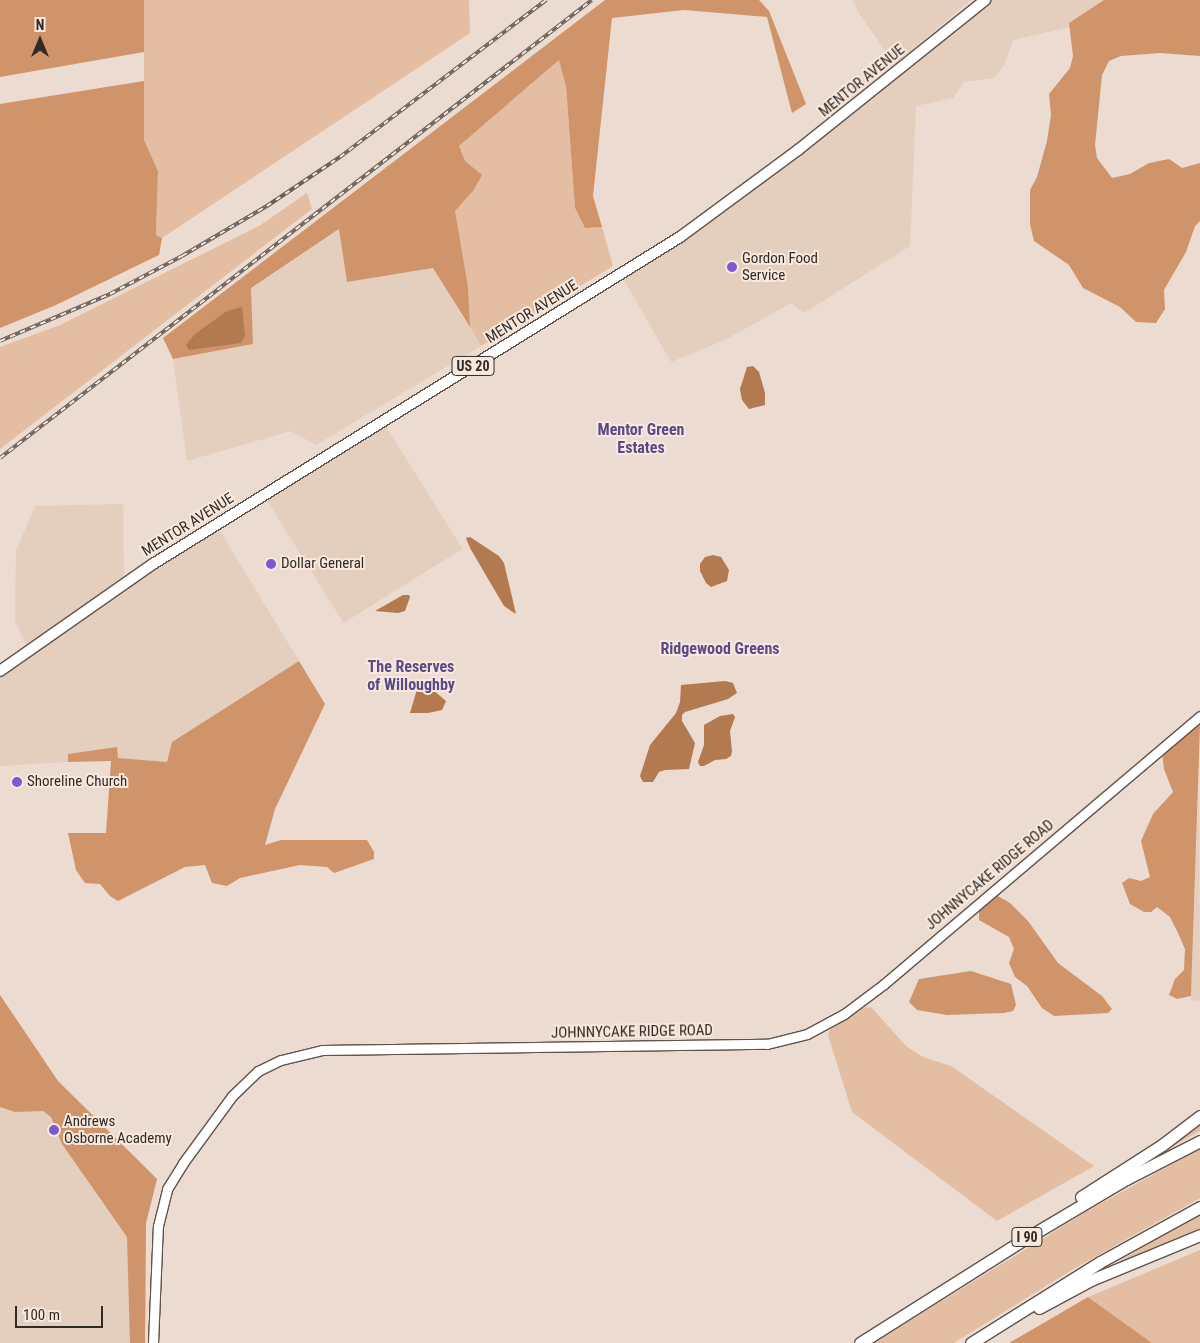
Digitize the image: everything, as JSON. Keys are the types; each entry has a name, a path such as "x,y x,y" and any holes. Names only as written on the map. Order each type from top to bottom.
{"highway":[{"path":"950,1286 1049,1218 1162,1145 1200,1116"},
{"name":"I 90","path":"860,1343 1126,1179 1200,1141"},
{"path":"971,1343 1100,1262 1200,1207"},
{"path":"977,1343 1091,1280 1200,1234"}],"main road":[{"name":"MENTOR AVENUE","path":"0,670 153,564 680,237 804,145 985,0"},
{"name":"JOHNNYCAKE RIDGE ROAD","path":"153,1343 158,1226 167,1189 183,1163 232,1096 258,1071 281,1060 322,1050 767,1044 807,1034 844,1014 884,984 1200,716"}],"shaded area":[{"path":"0,0 144,0 144,52 0,77"},
{"path":"144,0 469,0 470,33 162,238 156,235 158,171 144,140"},
{"path":"605,0 759,0 769,11 806,104 792,113 767,17 684,10 612,18 593,196 602,227 585,228 575,208 566,86 559,60 459,146 465,161 482,175 473,191 455,211 468,287 470,327 433,268 347,282 339,229 251,288 253,344 173,359 163,338"},
{"path":"853,0 971,0 890,68 889,56 858,12"},
{"path":"990,0 1104,0 1070,23 1070,27 1013,40 1004,66 994,78 964,82 953,98 916,106 910,246 804,313 791,303 725,340 671,362 623,278 918,58"},
{"path":"1104,0 1200,0 1200,56 1160,53 1121,56 1109,61 1102,75 1095,145 1097,158 1112,178 1130,174 1149,163 1169,159 1182,168 1200,163 1200,221 1195,226 1186,252 1164,290 1165,309 1156,323 1136,322 1120,307 1083,288 1069,265 1034,241 1030,224 1030,190 1037,177 1047,141 1051,115 1049,94 1070,68 1073,56 1069,23"},
{"path":"560,59 566,86 575,208 585,228 602,227 613,266 481,346 470,327 455,211 473,191 459,146"},
{"path":"144,81 144,140 158,171 156,235 162,238 159,255 56,305 0,328 0,104"},
{"path":"307,193 312,209 0,449 0,347 60,325 259,226"},
{"path":"340,229 347,282 433,268 481,346 316,445 291,431 187,461 173,359 253,344 251,288"},
{"path":"242,307 245,336 241,343 189,350 186,345 195,334 227,311"},
{"path":"753,366 759,372 765,393 765,405 749,409 742,400 740,389 747,367"},
{"path":"385,425 462,549 344,623 266,499"},
{"path":"123,504 124,579 27,647 15,621 16,551 35,506"},
{"path":"217,526 299,661 172,742 168,762 118,758 116,748 68,754 68,762 0,766 0,672"},
{"path":"470,537 499,556 504,563 516,614 504,606 470,548 466,538"},
{"path":"713,555 721,557 729,570 727,581 711,587 706,583 700,571 700,564 705,557"},
{"path":"403,595 409,595 410,597 405,611 398,613 375,611"},
{"path":"299,661 325,704 275,809 265,845 281,840 367,840 374,852 374,859 334,873 327,867 300,865 240,878 227,886 212,883 205,865 185,867 118,901 110,896 100,884 85,883 76,870 68,833 106,833 111,761 68,762 68,754 117,747 118,758 167,762 172,742"},
{"path":"420,679 446,701 442,710 428,713 410,713"},
{"path":"725,681 733,683 737,693 728,699 685,712 682,715 682,721 695,743 689,769 665,770 659,772 653,782 643,782 640,776 650,745 676,713 680,702 681,685"},
{"path":"733,714 735,717 730,731 731,756 700,766 698,762 704,745 704,725 720,716"},
{"path":"1200,725 1191,996 1177,999 1169,995 1175,979 1184,970 1185,949 1178,933 1170,917 1157,907 1151,912 1144,912 1130,904 1122,883 1129,878 1141,881 1150,877 1141,841 1153,814 1173,792 1164,769 1162,752"},
{"path":"1199,775 1200,1000 1191,1001"},
{"path":"996,895 1010,903 1028,921 1058,963 1102,996 1112,1009 1108,1013 1054,1016 1042,1008 1027,986 1015,977 1009,963 1014,949 1009,937 979,920 979,911"},
{"path":"971,971 1011,984 1016,1005 1013,1011 947,1015 917,1010 909,1002 919,979"},
{"name":"Andrews Osborne Academy","path":"0,995 58,1081 157,1179 146,1223 145,1343 0,1343"},
{"path":"0,995 58,1081 157,1179 146,1223 145,1343 130,1343 127,1237 62,1144 51,1117 43,1111 15,1112 0,1107"},
{"path":"871,1007 906,1046 923,1057 951,1066 1094,1166 997,1221 852,1112 828,1035 831,1026 861,1008"},
{"path":"1200,1122 1200,1131 1168,1149 1167,1146"},
{"path":"1200,1149 1200,1198 1075,1268 954,1343 874,1343 1089,1210"},
{"path":"1200,1214 1200,1232 1118,1262 1180,1225"},
{"path":"1200,1250 1200,1343 1152,1343 1088,1297"},
{"path":"1088,1297 1152,1343 1009,1343"}],"railway":[{"path":"0,341 110,294 182,256 267,206 340,157 546,0"},
{"path":"0,458 592,0"}],"place":[{"name":"Gordon Food Service","path":"732,267"},
{"name":"Dollar General","path":"271,564"},
{"name":"Shoreline Church","path":"17,782"},
{"name":"Andrews Osborne Academy","path":"54,1130"}],"district":[{"name":"Mentor Green Estates","path":"641,439"},
{"name":"Ridgewood Greens","path":"720,649"},
{"name":"The Reserves of Willoughby","path":"411,676"}]}
